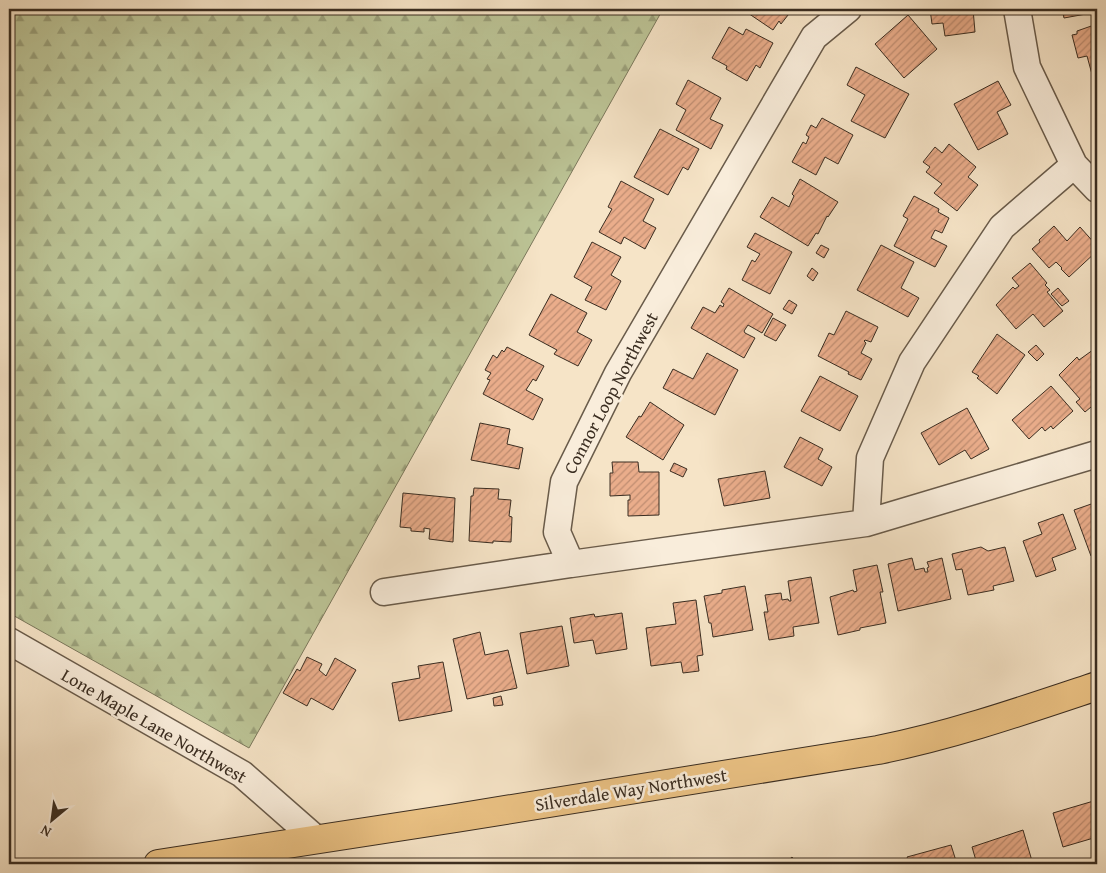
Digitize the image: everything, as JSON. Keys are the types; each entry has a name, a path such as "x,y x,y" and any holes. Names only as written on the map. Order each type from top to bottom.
{"main road":[{"name":"Silverdale Way Northwest","path":"158,864 456,818 923,741 968,729 1097,686"}],"street":[{"name":"Connor Loop Northwest","path":"571,564 557,532 564,482 618,373 814,37 848,9"},
{"path":"1017,9 1027,67 1074,165 1097,189"},
{"path":"866,523 870,458 912,362 1002,228 1074,165"},
{"path":"384,592 866,523 1097,454"},
{"name":"Lone Maple Lane Northwest","path":"9,642 242,774 316,839"}],"green space":[{"path":"9,9 663,9 249,748 9,613"}],"building":[{"path":"742,9 792,10 781,24 779,21 773,30"},
{"path":"930,9 973,9 975,32 945,36 943,23 932,24"},
{"path":"1062,9 1097,9 1097,12 1064,18"},
{"path":"908,15 937,49 904,78 875,44"},
{"path":"1097,24 1097,77 1093,78 1087,56 1078,58 1072,35 1077,34 1077,31"},
{"path":"729,27 743,35 746,29 773,43 760,68 756,65 747,81 726,69 727,66 712,58"},
{"path":"856,67 909,94 885,138 851,121 865,95 847,85"},
{"path":"688,80 721,98 710,119 723,125 711,149 676,130 686,110 676,104"},
{"path":"998,81 1011,105 997,112 1008,134 978,150 954,104"},
{"path":"822,118 853,135 838,164 825,157 816,175 792,162 803,142 806,144 809,137 806,135 811,125 816,128"},
{"path":"660,129 699,149 688,170 683,167 668,195 634,177"},
{"path":"949,144 976,167 968,177 978,185 957,211 934,193 942,184 926,172 930,167 923,162 935,147 942,153"},
{"path":"800,179 838,202 827,216 818,234 816,233 808,246 760,217 772,197 789,207 794,196 792,194"},
{"path":"621,181 654,199 643,221 656,228 645,249 624,237 621,244 599,232 612,209 608,207"},
{"path":"914,196 939,209 938,212 949,218 942,233 935,230 931,238 947,246 935,267 894,246 908,219 903,216"},
{"path":"1054,226 1067,241 1080,227 1097,246 1097,251 1069,277 1056,262 1049,268 1032,249"},
{"path":"755,233 792,252 770,294 742,280 752,260 755,262 760,254 747,247"},
{"path":"592,242 621,257 611,275 621,281 606,310 585,300 592,287 574,277"},
{"path":"821,245 829,249 824,258 816,253"},
{"path":"881,245 914,262 901,288 919,298 908,317 857,290"},
{"path":"1030,263 1047,283 1045,285 1050,290 1047,292 1063,311 1044,327 1033,314 1016,329 996,305 1013,287 1015,289 1019,286 1012,278"},
{"path":"812,268 818,273 813,281 807,276"},
{"path":"729,288 773,314 762,333 748,325 744,331 755,338 744,358 691,328 703,307 715,313 720,305 723,307 724,304 721,302"},
{"path":"1058,288 1069,301 1062,306 1051,294"},
{"path":"551,294 587,313 577,332 592,340 578,366 554,354 557,350 529,335"},
{"path":"789,300 797,305 792,314 783,309"},
{"path":"846,311 878,327 871,342 864,341 866,343 861,353 872,359 861,380 818,356 829,333 834,335"},
{"path":"773,318 786,325 776,341 764,335"},
{"path":"997,334 1025,355 997,394 977,378 979,376 972,372"},
{"path":"1036,345 1044,354 1037,361 1028,352"},
{"path":"507,347 544,366 536,381 533,379 526,390 543,399 533,420 483,394 490,380 487,379 491,373 485,370 493,355 497,358 502,350 504,352"},
{"path":"1097,347 1097,383 1091,389 1097,393 1097,402 1085,412 1076,402 1080,399 1059,375 1077,357 1079,360"},
{"path":"707,353 738,370 715,415 663,388 673,369 693,379"},
{"path":"820,376 858,396 840,431 801,411"},
{"path":"1051,386 1073,411 1053,429 1051,426 1045,431 1042,427 1029,439 1012,420"},
{"path":"650,402 684,425 663,460 626,437"},
{"path":"967,408 989,449 971,459 965,450 939,465 921,433"},
{"path":"480,423 510,429 507,444 523,448 519,469 471,460"},
{"path":"800,437 823,449 818,459 832,467 822,486 784,467"},
{"path":"612,462 638,462 639,472 659,472 659,515 628,516 628,500 630,500 630,495 610,496 610,473 613,473"},
{"path":"674,463 687,469 683,477 670,471"},
{"path":"765,471 770,498 724,506 718,479"},
{"path":"474,488 499,489 498,499 511,500 509,516 512,517 511,542 469,541 471,496 473,496"},
{"path":"403,493 455,498 453,542 429,539 430,529 424,528 424,532 411,531 411,528 400,527"},
{"path":"1097,502 1097,554 1091,556 1074,510"},
{"path":"1063,514 1076,549 1052,558 1056,570 1036,577 1023,541 1042,534 1038,523"},
{"path":"981,547 988,551 1005,547 1014,581 993,586 994,590 968,595 962,569 956,570 952,554"},
{"path":"912,558 915,570 924,568 925,572 928,572 927,562 942,558 951,599 898,611 888,564"},
{"path":"877,565 883,592 880,592 886,623 838,635 830,597 853,590 854,592 857,591 853,570"},
{"path":"811,577 819,623 793,627 794,636 769,640 764,612 768,612 765,595 781,593 782,600 788,599 791,601 788,581"},
{"path":"745,586 753,630 713,637 704,596 722,593 722,590"},
{"path":"696,600 703,655 697,656 699,671 683,673 681,662 651,666 646,628 676,624 673,603"},
{"path":"622,613 627,649 596,654 593,640 574,643 570,618 594,614 595,617"},
{"path":"562,626 569,666 527,674 520,633"},
{"path":"480,632 485,655 508,650 517,688 467,699 453,639"},
{"path":"307,657 322,664 319,670 326,676 335,658 356,670 333,710 311,698 307,706 283,693 297,669 300,671"},
{"path":"443,662 452,711 399,721 392,683 420,678 418,666"},
{"path":"501,696 503,705 494,706 493,698"},
{"path":"1097,800 1097,837 1063,847 1053,813"},
{"path":"1023,830 1032,861 1022,864 977,864 972,847"},
{"path":"951,845 957,864 910,864 907,857"},
{"path":"792,857 798,864 784,864"},
{"path":"887,859 887,864 834,864 834,860"}]}
